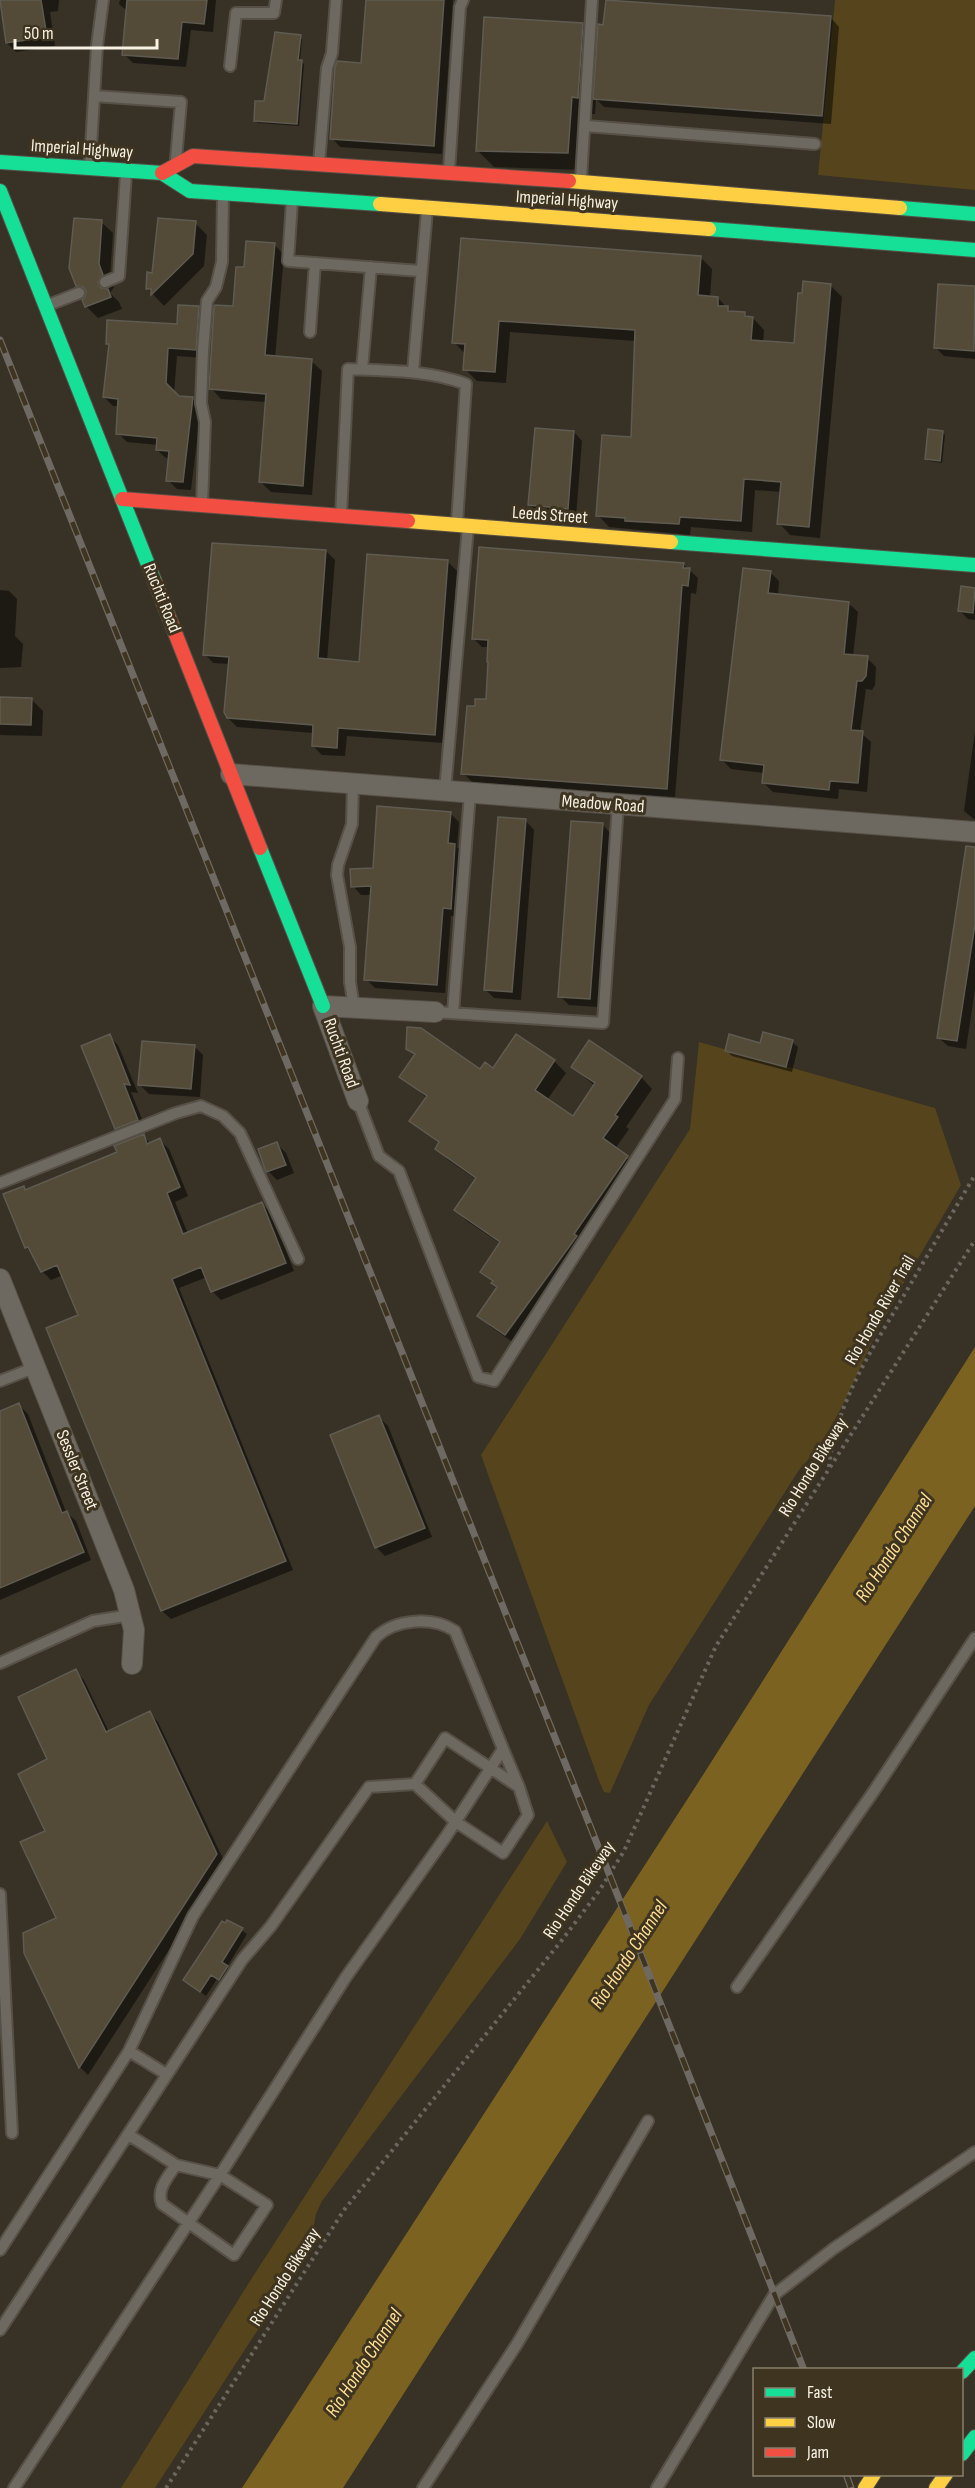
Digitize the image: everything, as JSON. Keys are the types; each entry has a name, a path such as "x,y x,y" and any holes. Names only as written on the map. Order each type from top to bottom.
{"main road":[{"name":"Imperial Highway","path":"162,173 193,156 975,214"},
{"name":"Imperial Highway","path":"0,162 162,173 190,191 427,207 975,250"},
{"name":"Ruchti Road","path":"0,191 323,1006"},
{"path":"838,239 841,203"},
{"name":"Leeds Street","path":"122,500 975,565"},
{"path":"963,2371 975,2358"},
{"path":"963,2453 975,2437"},
{"path":"936,2488 945,2476"}],"street":[{"name":"Meadow Road","path":"231,774 975,832"},
{"name":"Ruchti Road","path":"358,1101 323,1006 444,1012"},
{"name":"Sessler Street","path":"0,1279 124,1590 131,1615 134,1647 132,1664"}],"lane":[{"path":"90,168 97,46 103,0"},
{"path":"230,66 236,13 274,13 276,0"},
{"path":"319,165 327,68 332,53 336,0"},
{"path":"449,175 460,7 463,0"},
{"path":"580,183 586,126 584,110 592,0"},
{"path":"94,96 181,102 176,165"},
{"path":"586,126 815,144"},
{"path":"105,282 119,276 127,171"},
{"path":"202,507 205,422 201,404 203,351 207,302 216,287 222,262 223,193"},
{"path":"292,198 288,261 420,271"},
{"path":"413,372 427,207"},
{"path":"310,332 315,263"},
{"path":"362,369 371,267"},
{"path":"46,306 79,293"},
{"path":"341,518 348,369 413,372 447,377 466,384 462,575 445,791"},
{"path":"353,784 352,824 338,865 337,875 350,947 350,982 354,1007"},
{"path":"470,793 444,1012 603,1023 618,805"},
{"path":"358,1101 379,1156 399,1171 478,1377 494,1381 675,1099 678,1058"},
{"path":"0,1183 176,1113 201,1106 223,1116 240,1133 298,1259"},
{"path":"0,1381 36,1367"},
{"path":"0,1663 93,1621 131,1615"},
{"path":"0,2250 129,2051 193,1916 378,1634 395,1626 418,1622 438,1624 455,1631 519,1787 528,1815 503,1853 456,1822 415,1784 369,1787 271,1926 242,1960 0,2330"},
{"path":"737,1987 874,1791 975,1638"},
{"path":"415,1784 445,1738 519,1787"},
{"path":"14,2488 220,2175 346,1977 456,1822 503,1749"},
{"path":"0,1894 12,2133"},
{"path":"129,2051 166,2074"},
{"path":"423,2488 517,2344 648,2121"},
{"path":"129,2134 176,2165 220,2175 267,2205 234,2254 165,2208 160,2199 160,2188 176,2165"},
{"path":"657,2488 774,2295 833,2250 975,2152"}],"path":[{"name":"Rio Hondo River Trail","path":"829,1467 831,1444 847,1400 871,1349 975,1175"},
{"name":"Rio Hondo Bikeway","path":"166,2488 344,2210 599,1891 624,1851 716,1646 975,1240"}],"shaded area":[{"path":"835,0 975,0 975,190 818,175"},
{"path":"699,1042 935,1108 961,1185 887,1313 824,1439 799,1470 649,1705 610,1793 604,1792 599,1781 481,1455 690,1129"},
{"path":"547,1821 567,1862 520,1939 322,2201 316,2214 309,2251 155,2488 121,2488 250,2281"}],"water":[{"name":"Rio Hondo Channel","path":"975,1347 975,1506 343,2488 242,2488 694,1789"}],"building":[{"path":"0,0 41,0 47,37 6,43"},
{"path":"127,0 207,0 204,24 182,22 178,59 122,55"},
{"path":"366,0 444,0 434,146 330,139 335,67 337,61 361,63"},
{"path":"606,0 831,16 822,116 593,99 598,24 603,25"},
{"path":"484,17 583,23 578,98 572,97 568,153 476,151"},
{"path":"275,32 301,35 298,60 302,60 297,124 254,121 255,101 264,101"},
{"path":"74,218 102,220 99,264 103,275 98,282 101,288 108,289 111,297 85,307 82,300 86,291 83,287 76,286 69,268"},
{"path":"158,218 196,221 193,254 151,295 151,289 146,289 147,272 152,273"},
{"path":"461,238 701,256 698,295 718,297 718,306 728,306 728,311 745,312 745,316 753,317 751,340 794,343 798,293 802,293 803,281 831,284 809,527 777,524 781,482 744,479 741,521 680,517 679,524 625,521 625,518 596,516 602,435 631,437 635,330 499,321 495,372 463,370 465,344 452,343"},
{"path":"246,241 275,243 265,355 312,359 303,486 259,482 266,394 209,389 214,307 215,305 233,306 236,267 244,267"},
{"path":"938,284 975,286 974,351 934,348"},
{"path":"178,305 199,306 196,350 168,348 166,383 179,396 193,397 183,482 166,481 169,451 156,450 157,438 116,434 118,399 103,397 109,344 106,344 107,320 177,324"},
{"path":"535,428 574,431 568,509 528,505"},
{"path":"928,429 943,431 940,461 925,459"},
{"path":"212,543 326,550 318,658 359,662 367,554 448,560 435,735 338,728 337,748 312,746 313,725 227,718 224,712 229,657 203,655"},
{"path":"479,547 684,563 683,568 690,568 688,586 682,585 667,789 461,774 467,706 475,706 475,699 486,699 488,640 472,639"},
{"path":"743,568 771,571 768,593 849,602 844,654 868,656 866,676 862,681 857,681 851,730 863,731 858,783 830,781 829,790 762,783 764,765 720,760"},
{"path":"961,586 975,588 973,613 958,611"},
{"path":"0,697 32,698 31,725 0,724"},
{"path":"377,806 451,812 448,843 455,844 451,909 443,908 437,985 364,980 371,886 351,887 350,869 373,868"},
{"path":"498,817 526,819 512,992 484,990"},
{"path":"571,821 603,823 590,999 558,997"},
{"path":"966,846 975,847 975,924 957,1041 937,1038"},
{"path":"407,1027 421,1028 480,1069 485,1062 493,1068 516,1034 555,1060 535,1090 573,1116 595,1083 571,1067 589,1040 642,1076 615,1115 618,1117 603,1138 628,1156 574,1234 577,1236 505,1335 477,1316 497,1287 491,1283 493,1281 480,1272 500,1242 454,1210 476,1178 435,1149 439,1142 409,1121 427,1096 399,1077 415,1054 406,1049"},
{"path":"763,1032 793,1040 786,1067 725,1051 729,1034 760,1043"},
{"path":"110,1034 130,1085 124,1084 138,1120 115,1129 81,1046"},
{"path":"142,1041 195,1045 191,1089 138,1085"},
{"path":"144,1134 147,1144 160,1138 180,1187 167,1193 183,1234 262,1202 286,1263 211,1292 201,1267 172,1279 286,1561 161,1611 46,1328 78,1315 57,1265 41,1272 28,1247 25,1248 3,1194 24,1186 25,1190 117,1152 114,1146"},
{"path":"277,1142 286,1165 266,1172 258,1149"},
{"path":"19,1403 62,1513 67,1511 84,1552 0,1588 0,1411"},
{"path":"379,1415 425,1528 375,1548 330,1435"},
{"path":"76,1669 106,1732 150,1711 217,1854 79,2068 24,1953 23,1933 56,1918 20,1842 45,1831 18,1774 47,1759 18,1697"},
{"path":"227,1920 243,1928 222,1962 228,1966 219,1980 211,1975 200,1992 183,1980 222,1921 225,1923"}],"railway":[{"path":"0,340 803,2368"},
{"path":"847,2476 851,2488"}],"traffic: fast":[{"path":"0,162 162,173 190,191 380,204"},
{"path":"0,191 155,582"},
{"path":"900,208 975,214"},
{"path":"709,229 975,250"},
{"path":"671,542 975,565"},
{"path":"260,848 323,1006"},
{"path":"963,2371 975,2358"},
{"path":"963,2453 975,2437"}],"traffic: slow":[{"path":"569,181 900,208"},
{"path":"380,204 709,229"},
{"path":"408,521 671,542"},
{"path":"865,2488 873,2476"},
{"path":"936,2488 945,2476"}],"traffic: jam":[{"path":"162,173 193,156 569,181"},
{"path":"122,499 408,521"},
{"path":"155,582 260,848"}]}
